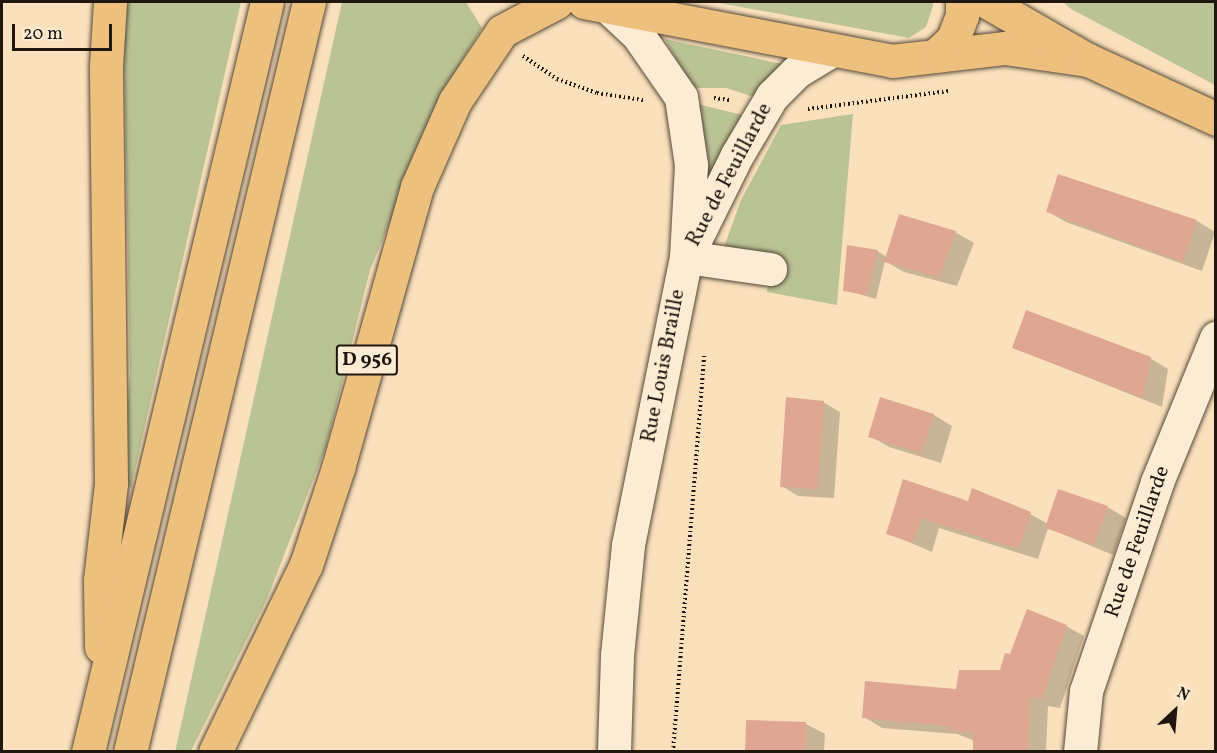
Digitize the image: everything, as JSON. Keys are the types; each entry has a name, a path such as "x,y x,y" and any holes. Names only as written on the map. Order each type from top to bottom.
{"main road":[{"path":"102,694 100,580 111,483 106,66 110,2"},
{"path":"88,752 267,2"},
{"path":"130,752 309,2"},
{"name":"D 956","path":"215,752 306,565 338,468 417,187 455,101 502,31 557,2"},
{"path":"936,55 953,39 962,15 962,2"},
{"path":"987,2 1088,60 1215,119"},
{"path":"596,4 891,61 1005,48 1088,60"}],"street":[{"name":"Rue Louis Braille","path":"596,4 638,35 681,97 691,165 686,257 628,545 617,655 614,752"},
{"name":"Rue de Feuillarde","path":"686,257 737,155 765,109 796,72 832,50"},
{"path":"686,257 770,269"},
{"name":"Rue de Feuillarde","path":"1080,752 1086,691 1157,482 1215,338"}],"path":[{"path":"502,31 528,61 557,79 633,101 681,97 728,99 781,113 954,89"},
{"path":"673,752 704,346"}],"green space":[{"path":"127,2 241,2 131,488 122,482 130,373 124,43"},
{"path":"342,2 466,2 482,28 445,88 370,270 326,447 267,599 191,751 175,752"},
{"path":"714,2 933,2 933,6 926,27 909,38"},
{"path":"1063,2 1215,2 1215,85 1071,9"},
{"path":"665,39 787,65 757,98 726,88 692,88"},
{"path":"697,104 747,116 705,191"},
{"path":"853,114 837,305 767,292 772,254 724,247 741,200 781,125"}],"building":[{"path":"1058,174 1197,220 1183,262 1046,212"},
{"path":"899,214 956,231 939,277 884,262"},
{"path":"847,245 878,250 867,295 843,291"},
{"path":"1026,310 1151,357 1143,398 1012,348"},
{"path":"786,397 824,401 818,489 780,487"},
{"path":"880,397 934,414 922,453 868,437"},
{"path":"903,479 968,501 972,488 1031,512 1019,549 921,518 913,543 886,534"},
{"path":"1058,489 1108,506 1094,545 1045,528"},
{"path":"1027,609 1067,625 1042,699 1030,697 1028,752 973,752 973,732 948,731 949,726 862,718 865,681 956,689 959,670 1000,670 1005,653 1010,654"},
{"path":"746,720 806,722 806,752 745,752"}]}
